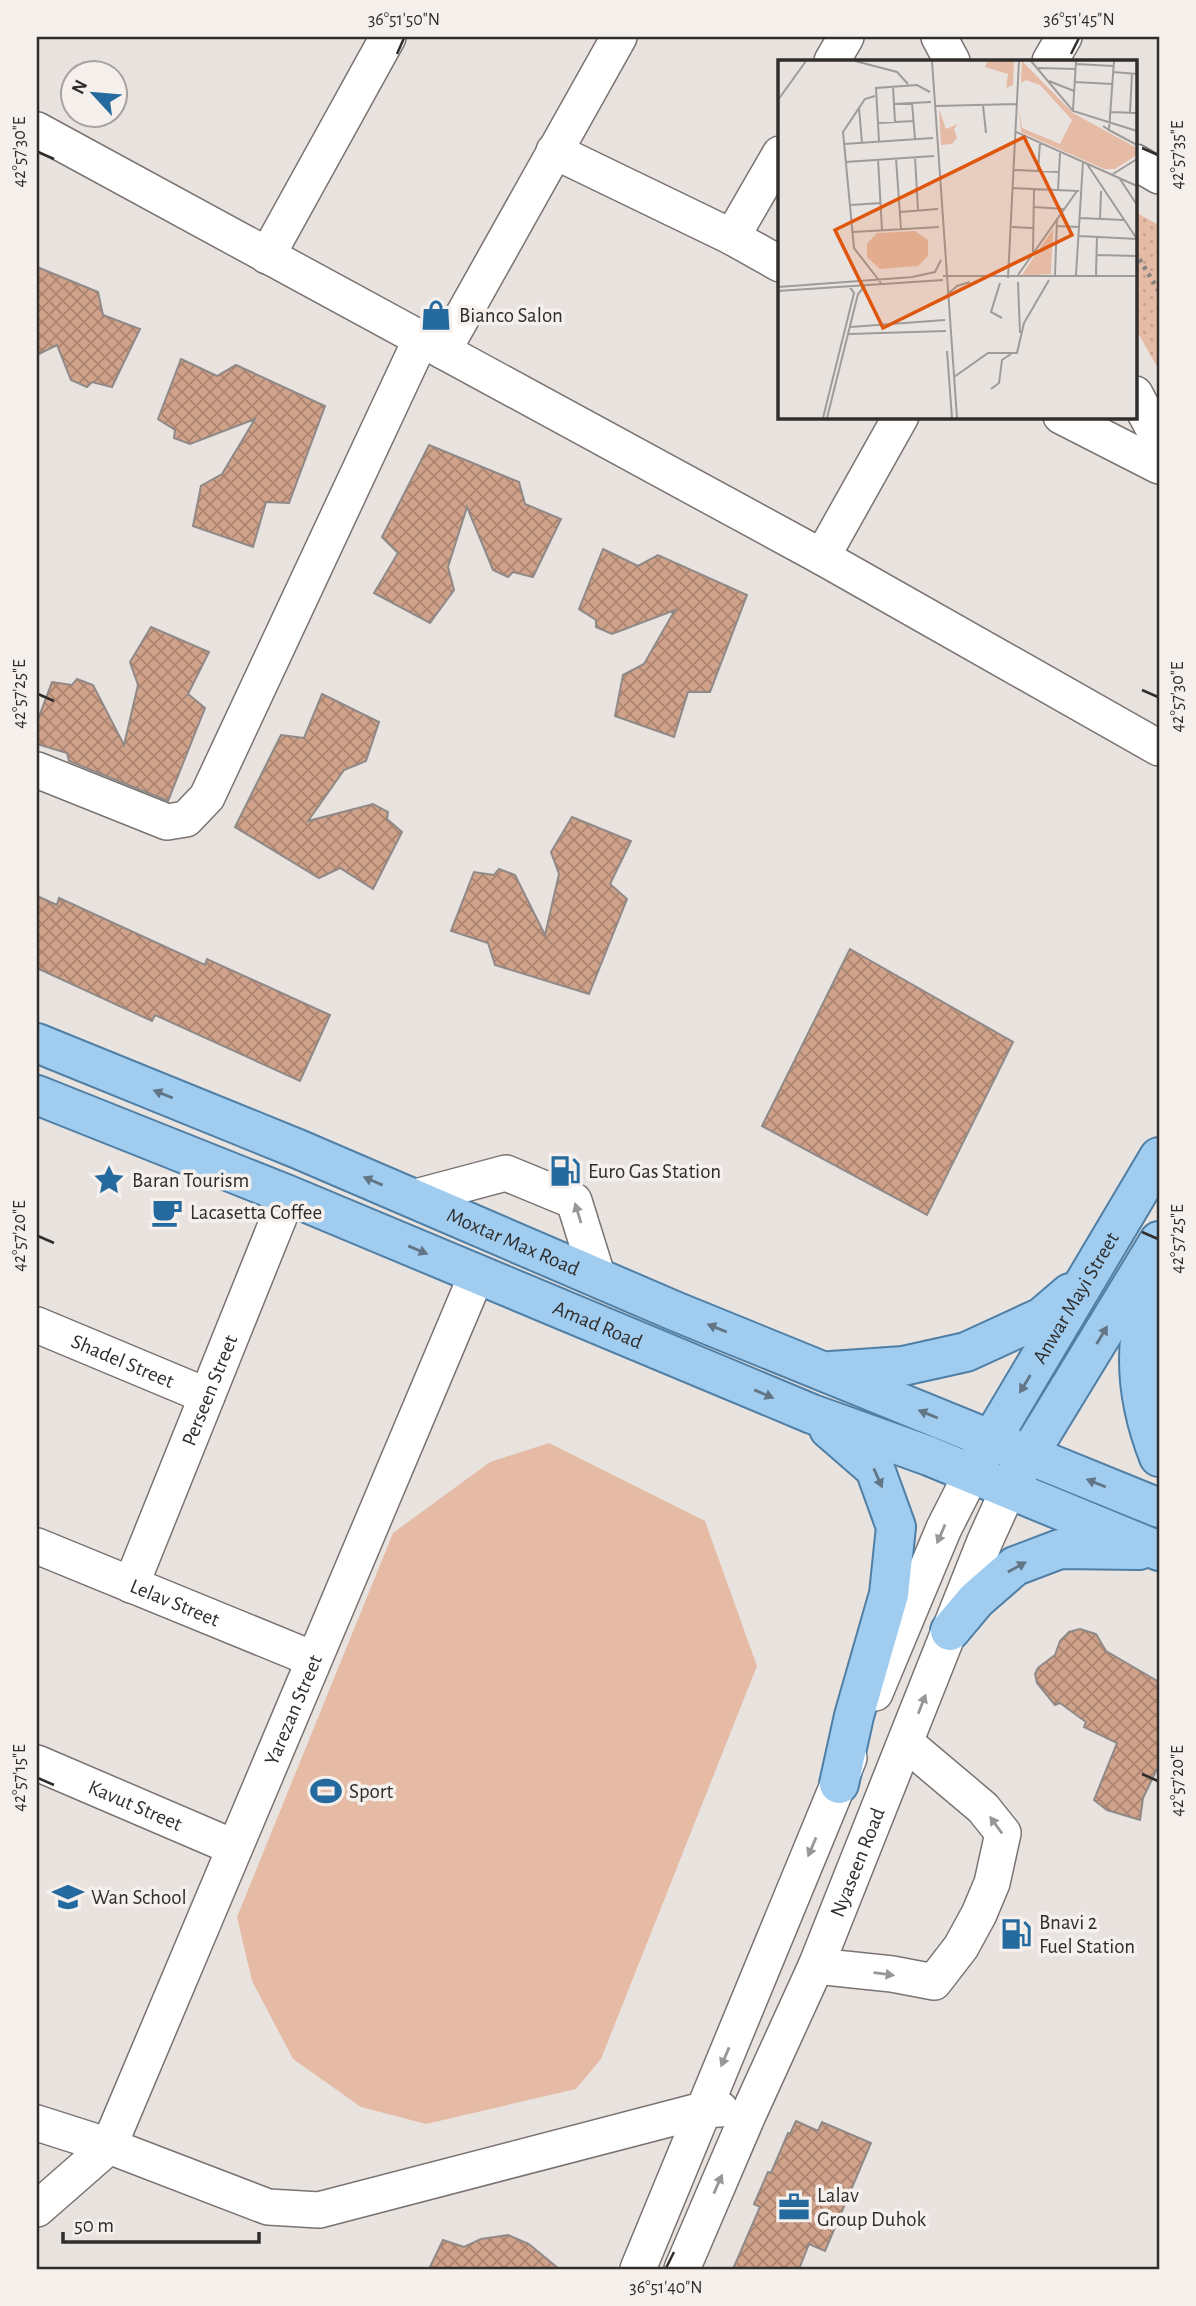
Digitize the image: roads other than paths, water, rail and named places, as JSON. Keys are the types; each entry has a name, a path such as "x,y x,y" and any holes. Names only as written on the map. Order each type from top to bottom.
{"main road":[{"name":"Moxtar Max Road","path":"37,1043 298,1149 598,1278 991,1440"},
{"name":"Amad Road","path":"37,1095 288,1195 812,1414 929,1456 1158,1550"},
{"name":"Anwar Mayi Street","path":"972,1473 1159,1157"},
{"name":"Anwar Mayi Street","path":"1027,1455 1159,1241"},
{"path":"1159,1259 1140,1337 1139,1382 1150,1433 1159,1457"},
{"path":"824,1372 903,1366 966,1352 1042,1317 1087,1277"},
{"path":"812,1414 875,1469 897,1527 889,1594 839,1784"},
{"path":"991,1440 1159,1508"},
{"name":"Nyaseen Road","path":"1009,1488 1027,1455"},
{"path":"950,1631 976,1600 1015,1566 1060,1549 1158,1550"}],"street":[{"path":"267,256 388,37"},
{"path":"37,770 167,822 186,819 207,797 432,345 554,151 619,37"},
{"path":"833,60 846,37"},
{"path":"939,37 951,60"},
{"path":"1051,60 1063,37"},
{"path":"37,130 822,557 1159,748"},
{"path":"554,151 732,237 778,263"},
{"path":"732,237 778,155"},
{"path":"1136,163 1159,176"},
{"path":"1136,396 1159,439"},
{"path":"822,557 900,418"},
{"path":"1065,418 1159,466"},
{"path":"412,1198 506,1173 574,1201 598,1278"},
{"name":"Perseen Street","path":"131,1585 288,1195"},
{"name":"Yarezan Street","path":"109,2146 477,1274"},
{"name":"Shadel Street","path":"37,1325 207,1396"},
{"path":"638,2269 944,1528 972,1473"},
{"name":"Nyaseen Road","path":"682,2269 816,1966 1009,1488"},
{"name":"Lelav Street","path":"37,1546 313,1659"},
{"path":"816,1966 892,1974 933,1982 961,1947 992,1883 1003,1833 983,1808 906,1743"},
{"name":"Kavut Street","path":"37,1763 233,1847"},
{"path":"37,2123 109,2146 268,2207 319,2210 703,2110 728,2110 748,2115"},
{"path":"37,2209 109,2146"},
{"path":"696,2269 699,2227"}],"place":[{"name":"Bianco Salon","path":"436,315"},
{"name":"Euro Gas Station","path":"565,1171"},
{"name":"Baran Tourism","path":"109,1180"},
{"name":"Lacasetta Coffee","path":"167,1212"},
{"name":"Sport","path":"326,1791"},
{"name":"Wan School","path":"68,1897"},
{"name":"Bnavi 2 Fuel Station","path":"1016,1934"},
{"name":"Lalav Group Duhok","path":"794,2207"}]}
